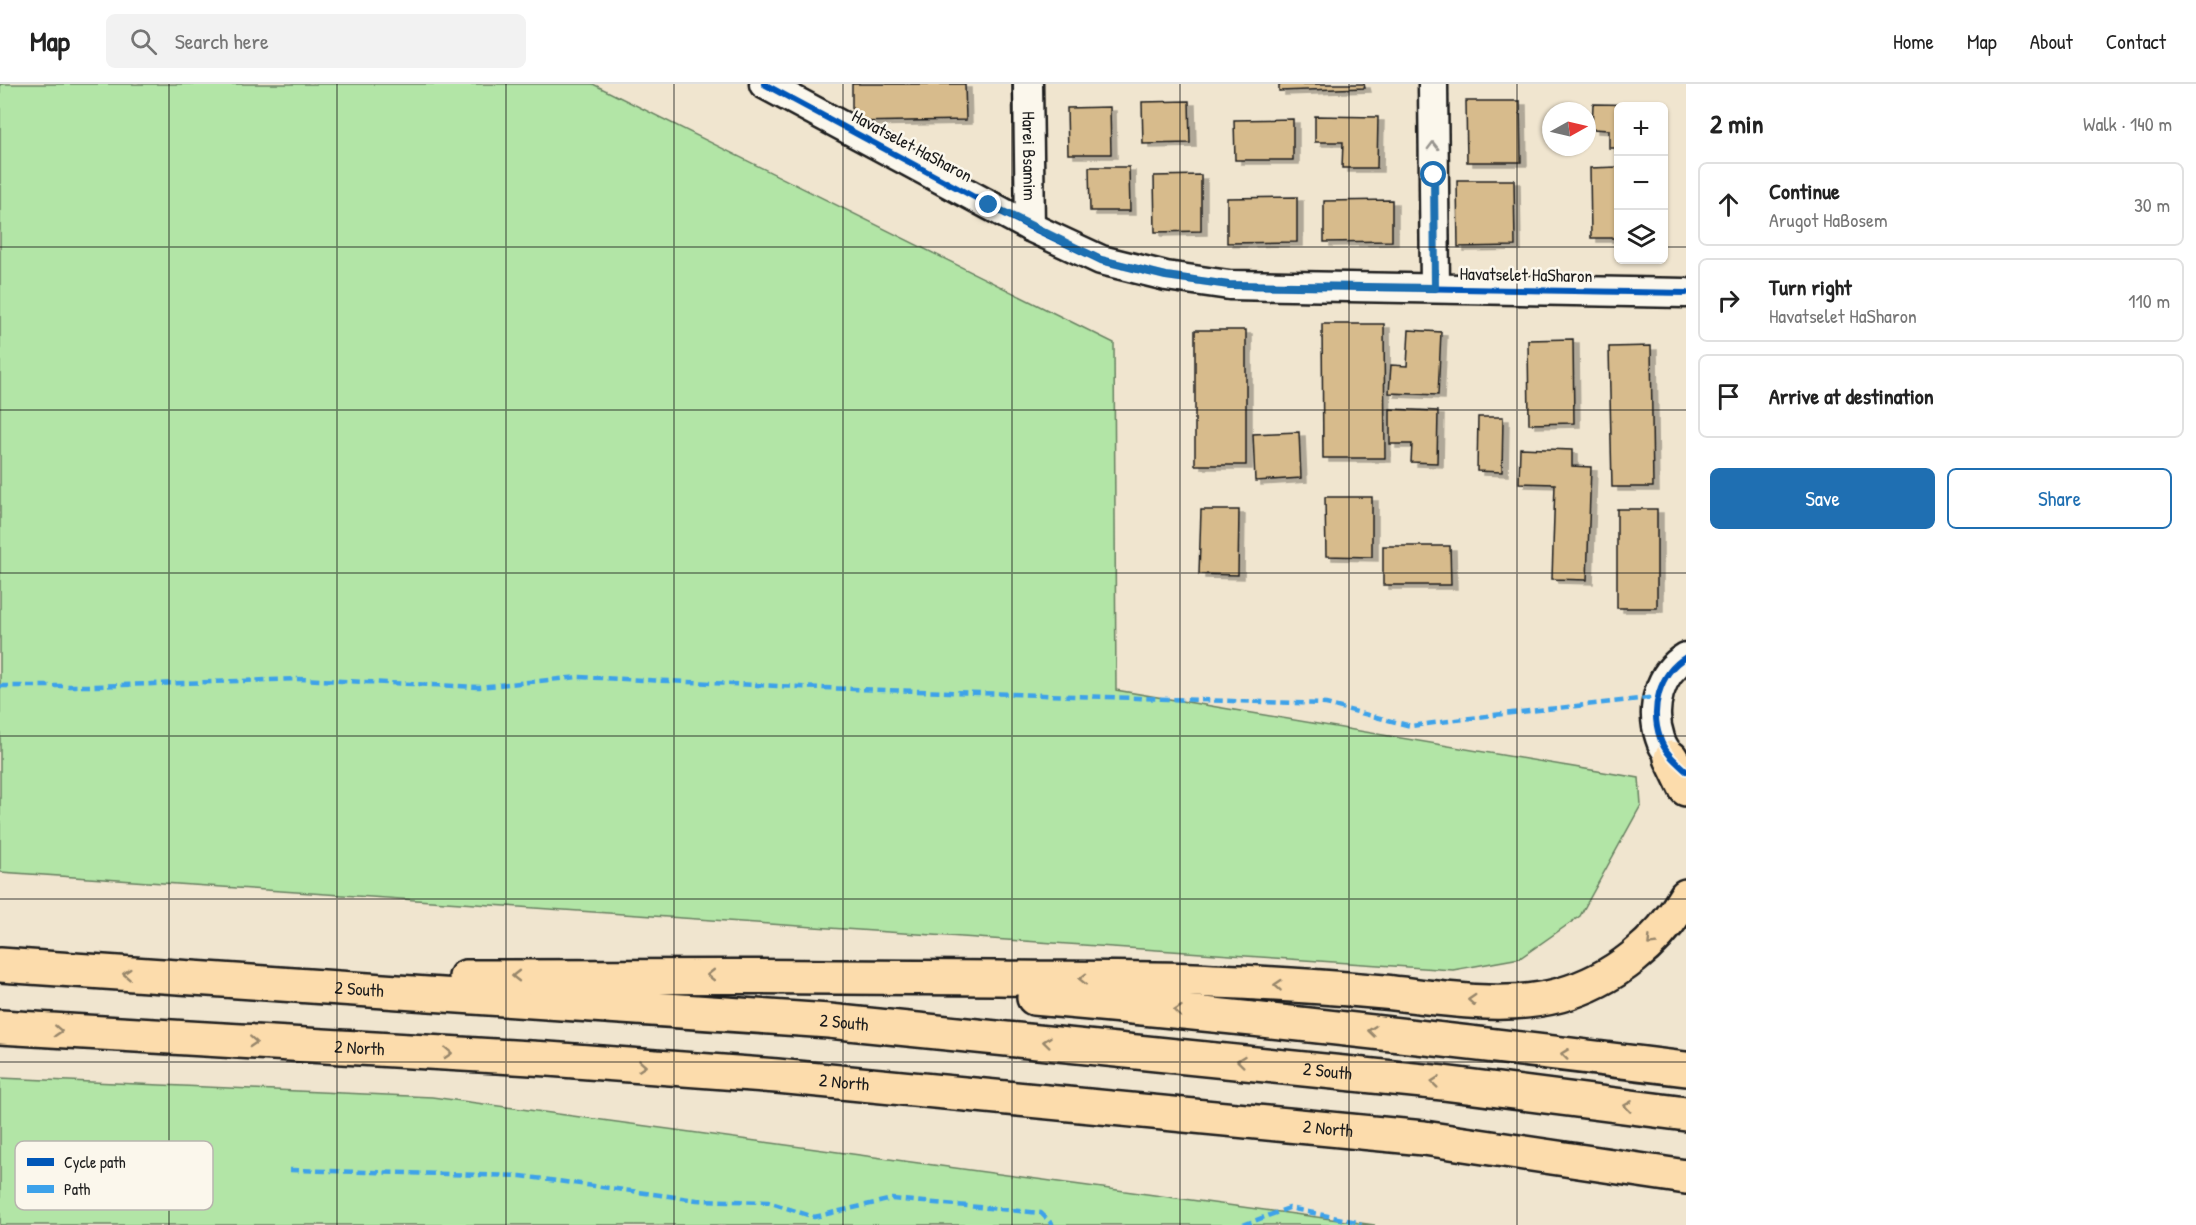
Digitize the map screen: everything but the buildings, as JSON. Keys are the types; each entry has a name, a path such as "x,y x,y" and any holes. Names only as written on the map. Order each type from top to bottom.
{"highway":[{"path":"1679,765 1686,789"},
{"path":"185,978 769,975 1211,980 1501,1002 1560,995 1586,986 1621,966 1649,946 1673,919 1686,896"},
{"name":"2 South","path":"0,966 830,1021 1431,1081 1686,1114"},
{"path":"769,975 1200,1012 1686,1069"},
{"name":"2 North","path":"0,1027 536,1058 777,1076 1424,1138 1686,1177"}],"street":[{"name":"Havatselet HaSharon","path":"764,84 1030,227 1101,260 1166,276 1229,285 1686,293"},
{"name":"Harei Bsamim","path":"1028,84 1030,227"},
{"path":"1433,84 1435,288"},
{"path":"1679,765 1660,740 1656,718 1657,697 1677,666 1686,644"}],"green space":[{"path":"0,84 593,84 1114,343 1116,690 1639,778 1641,805 1580,916 1520,958 1453,970 0,872"},
{"path":"0,1078 432,1097 1375,1225 0,1225"}],"marked path":[{"path":"0,686 94,686 298,679 479,687 579,677 822,688 1326,704 1411,726 1657,697"},
{"path":"290,1170 521,1176 697,1200 768,1202 814,1217 892,1199 1041,1213 1053,1225"},
{"path":"1243,1225 1289,1208 1357,1222 1361,1225"}],"cycle path":[{"path":"764,84 1030,227 1101,260 1166,276 1229,285 1686,293"},
{"path":"1686,657 1669,672 1663,682 1656,715 1657,727 1664,748 1686,771"}],"route":[{"path":"989,205 1101,260 1166,276 1229,285 1435,288 1434,175"}]}
